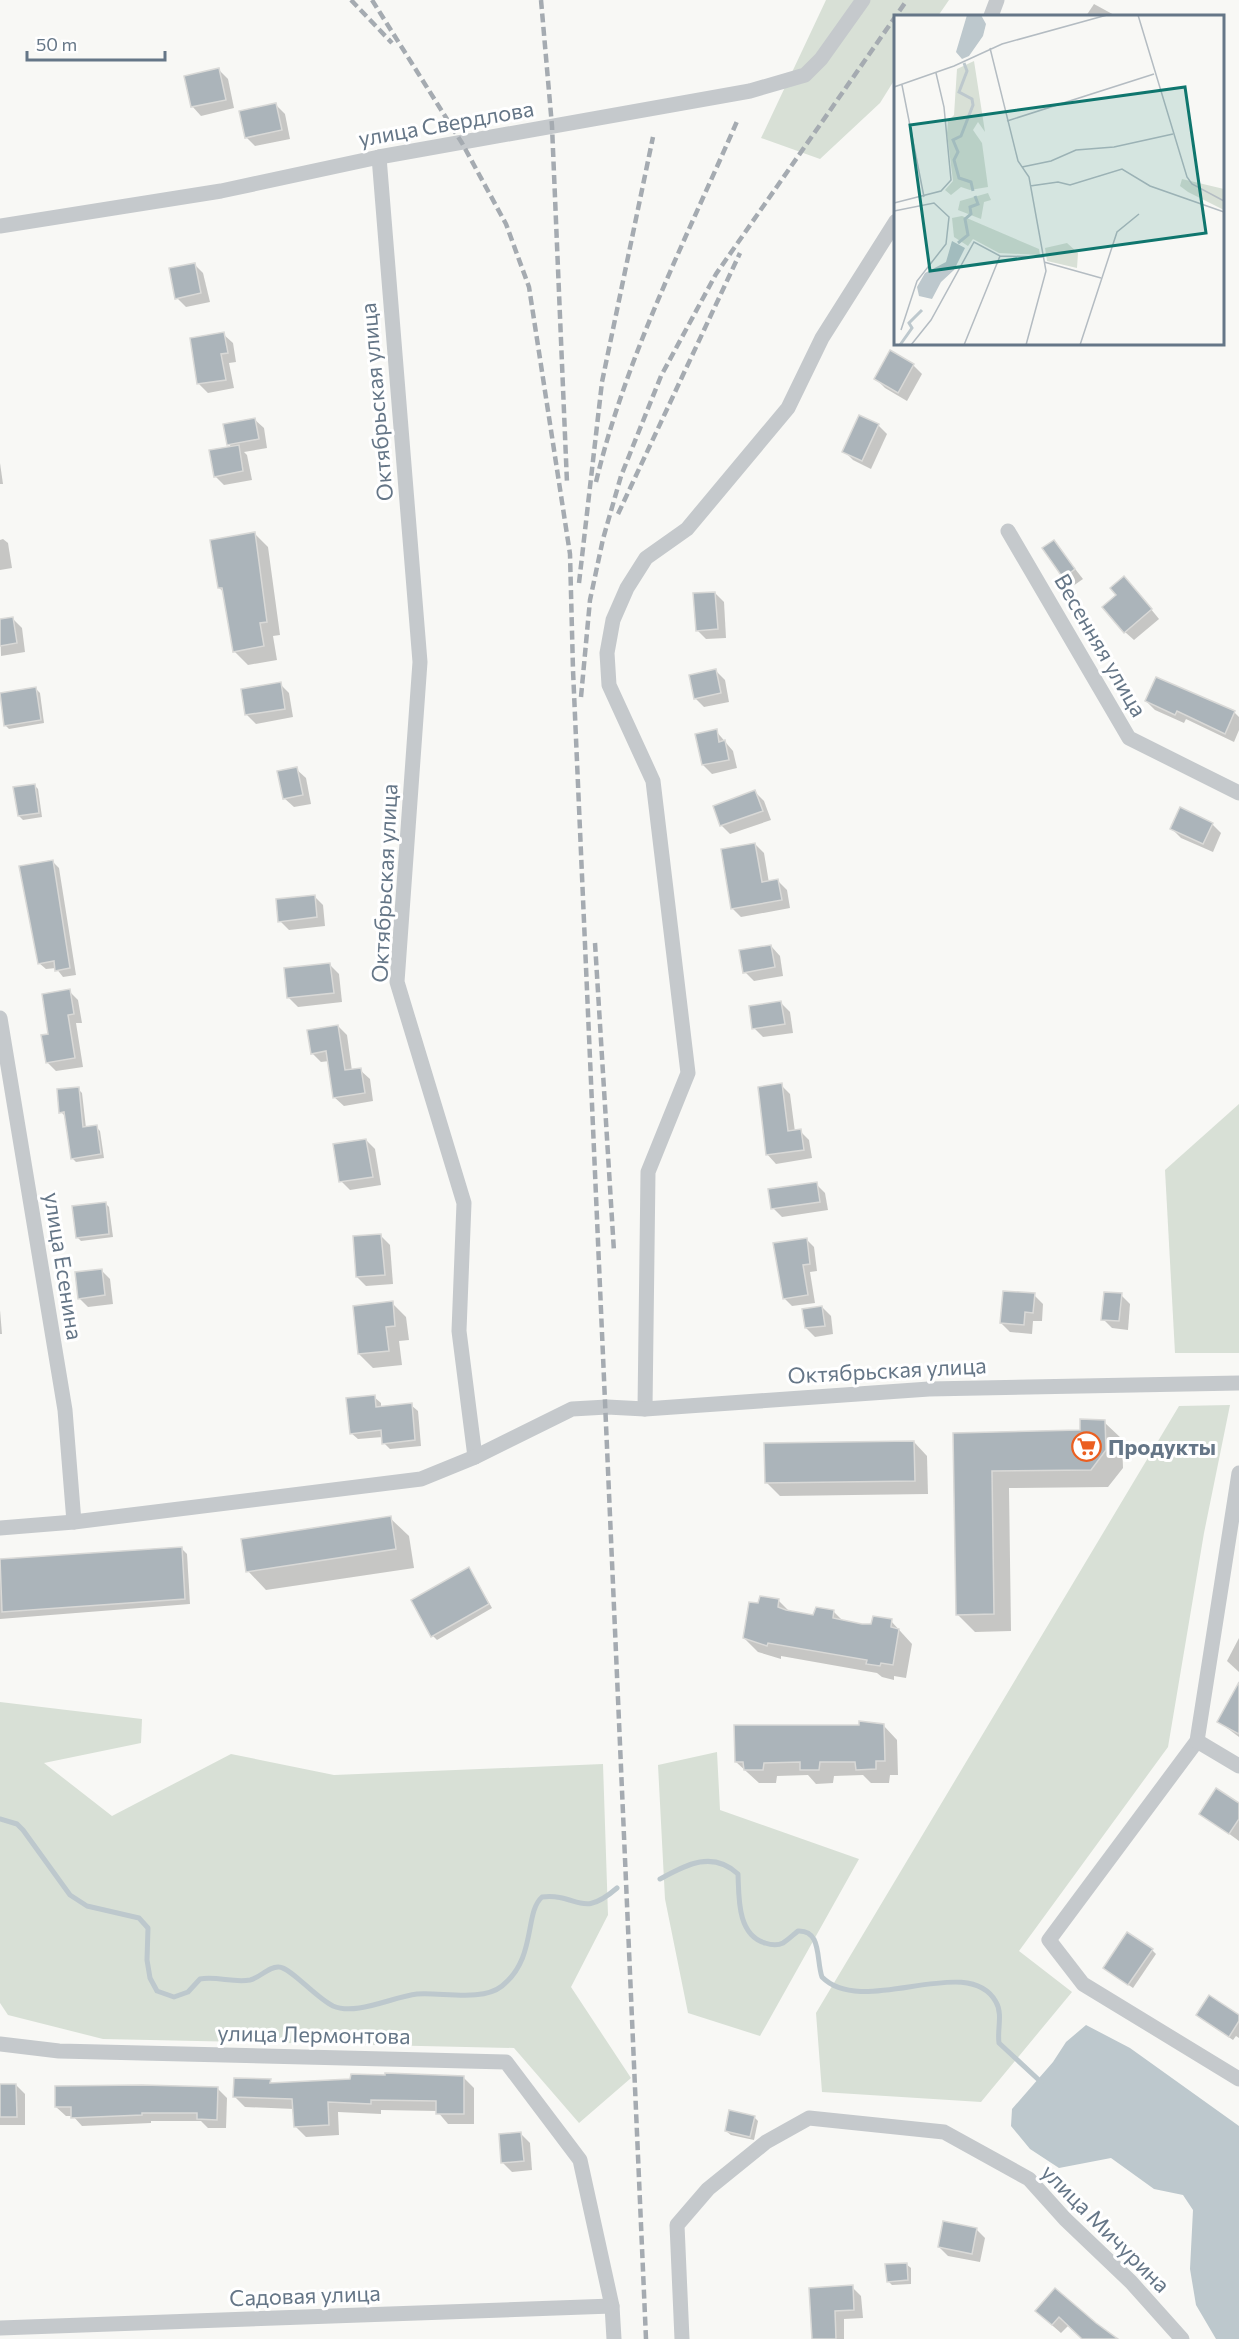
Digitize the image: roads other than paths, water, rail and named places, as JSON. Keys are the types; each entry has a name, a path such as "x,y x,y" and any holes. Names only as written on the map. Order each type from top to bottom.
{"street":[{"name":"улица Свердлова","path":"0,226 221,191 379,157 750,91 805,75 821,59 863,0"},
{"path":"991,15 997,0"},
{"name":"Октябрьская улица","path":"379,157 420,662 397,982 464,1203 459,1331 475,1457 572,1409 607,1407 645,1409 929,1389 1239,1383"},
{"path":"645,1409 648,1172 688,1073 652,782 609,685 607,653 613,620 627,588 646,558 687,529 788,408 822,338 894,223"},
{"name":"Весенняя улица","path":"1008,531 1129,738 1239,793"},
{"name":"улица Есенина","path":"0,1018 65,1410 74,1522"},
{"path":"0,1528 74,1522 421,1479 475,1457"},
{"path":"1239,1473 1197,1741 1049,1940 1083,1984 1239,2079"},
{"path":"1197,1741 1239,1766"},
{"name":"улица Лермонтова","path":"0,2044 59,2051 506,2062 580,2160 612,2306"},
{"name":"улица Мичурина","path":"682,2339 677,2225 716,2182 766,2142 809,2118 944,2132 1029,2179 1065,2219 1131,2282 1182,2339"},
{"path":"612,2306 614,2339"},
{"name":"Садовая улица","path":"0,2328 612,2306"}],"waterway":[{"path":"0,1819 17,1824 23,1830 70,1895 87,1906 139,1918 148,1928 147,1960 150,1978 157,1991 174,1997 188,1992 200,1979 250,1980 275,1967 284,1968 326,2002 342,2008 363,2007 417,1994 484,1994 502,1986 513,1975 525,1950 533,1914 542,1897 564,1898 587,1904 605,1897 617,1888"},
{"path":"660,1879 699,1862 709,1861 728,1867 738,1874 741,1914 749,1932 756,1939 774,1945 783,1943 798,1931 811,1935 817,1947 822,1977 840,1988 863,1991 888,1990 963,1982 982,1988 998,2007 999,2043 1041,2082"}],"railway":[{"path":"351,0 392,43"},
{"path":"372,0 462,143 506,224 529,287 570,554 573,670 646,2339"},
{"path":"541,0 552,126 567,483"},
{"path":"897,15 907,0"},
{"path":"581,697 590,600 603,539 621,476 661,376 716,274 894,19"},
{"path":"596,482 609,435 641,343 738,119"},
{"path":"579,583 602,382 653,137"},
{"path":"618,514 740,253"},
{"path":"595,943 614,1252"}],"place":[{"name":"Продукты","path":"1087,1446"}]}
